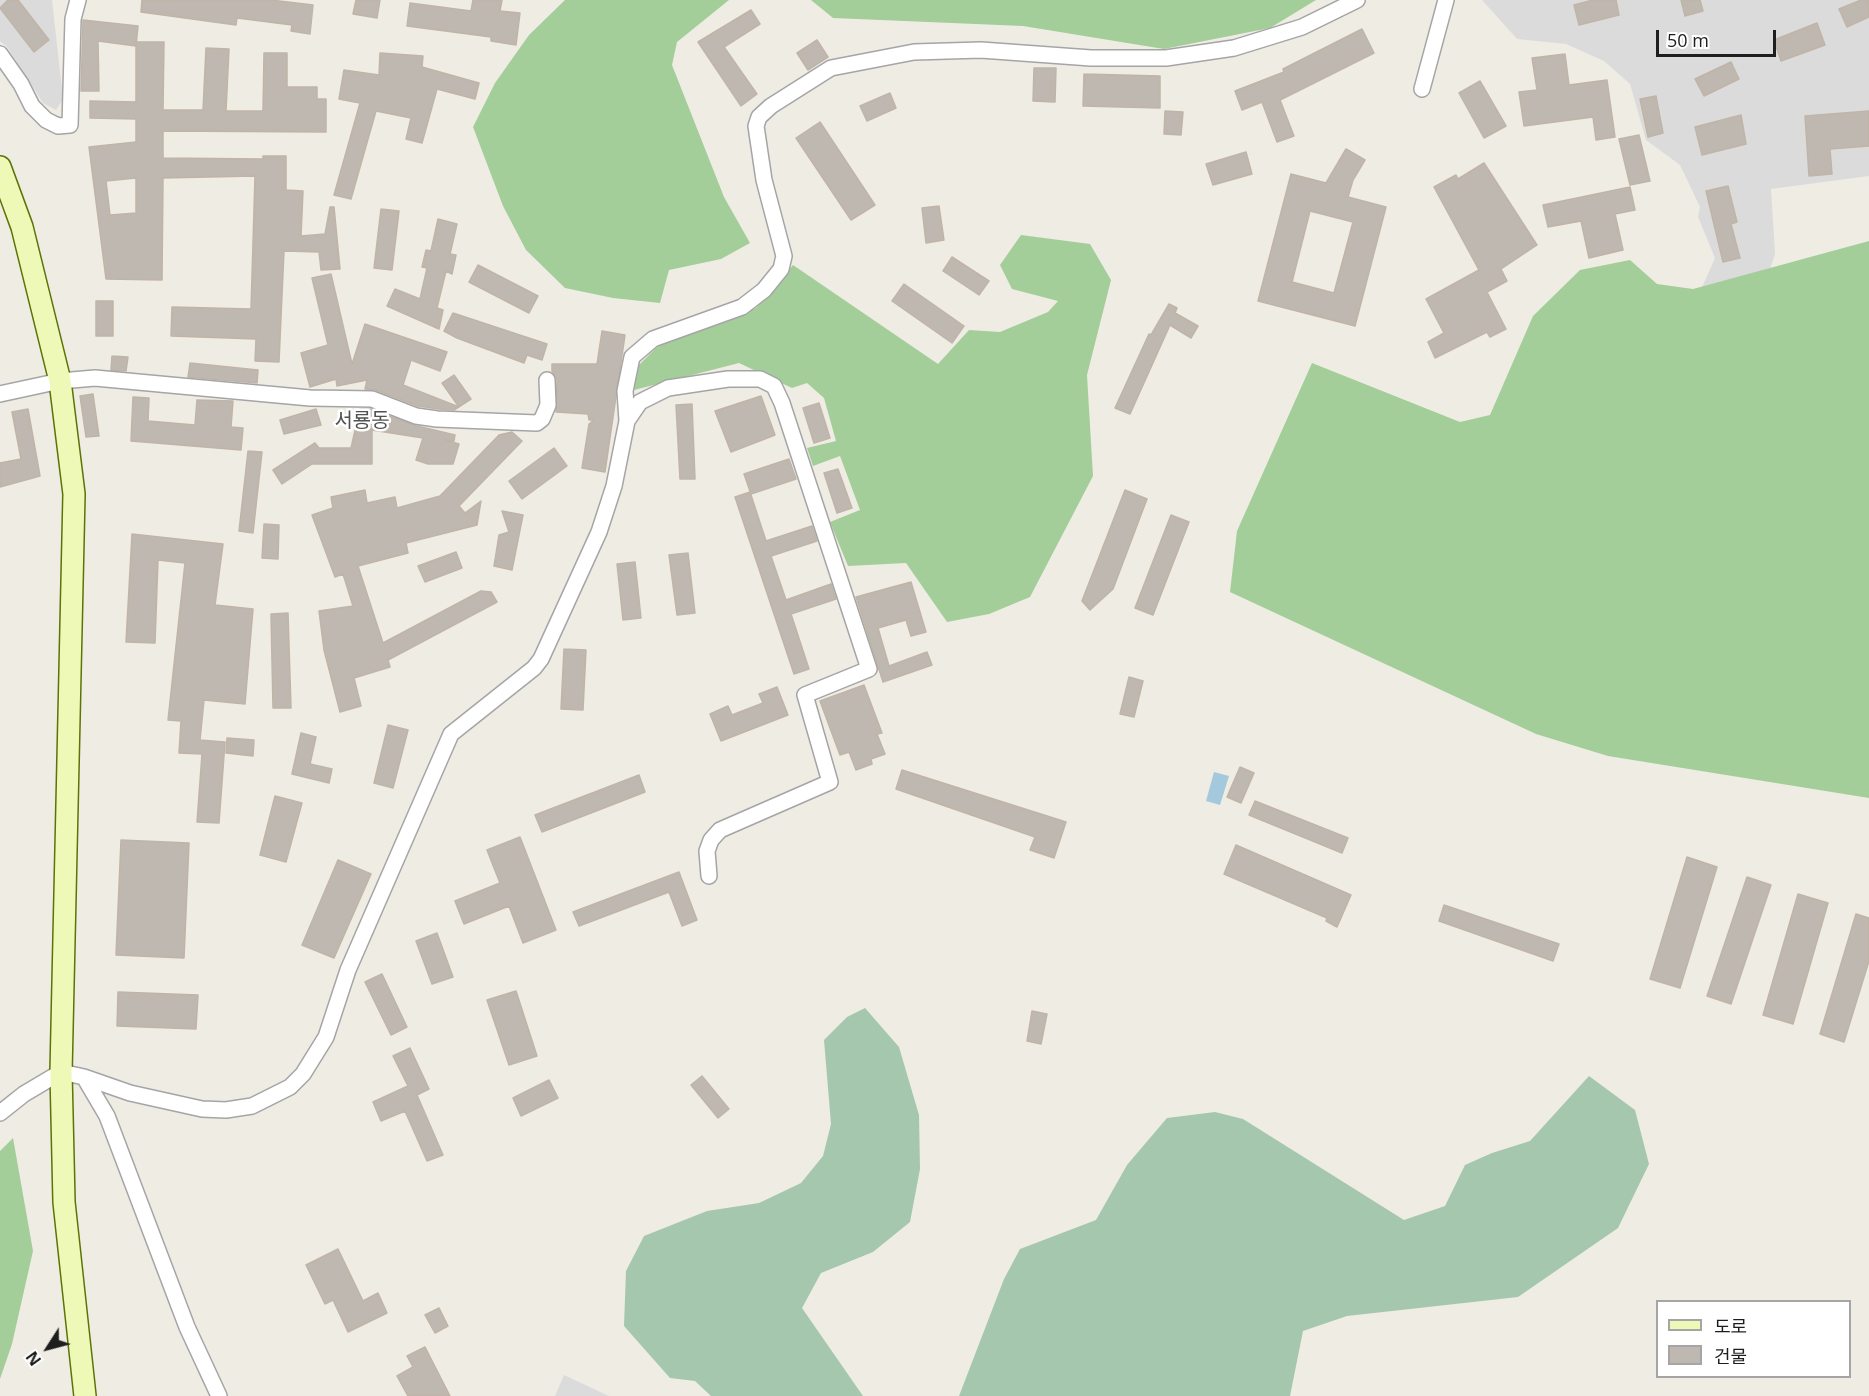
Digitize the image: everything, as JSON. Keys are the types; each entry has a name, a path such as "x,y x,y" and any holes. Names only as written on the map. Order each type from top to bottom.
{"street":[{"path":"0,54 32,106 46,120 58,126 70,125 73,20 78,0"},
{"path":"0,1113 24,1094 61,1072 169,1102 202,1109 226,1110 266,1101 290,1087 303,1074 326,1036 348,970 451,734 534,668 542,658 599,532 614,486 627,421 625,390 632,357 653,339 742,307 764,290 781,269 784,255 764,180 756,126 759,117 771,106 831,68 914,52 981,50 1091,58 1166,58 1234,48 1302,27 1357,0"},
{"path":"1422,89 1446,0"},
{"path":"0,168 22,226 60,381 74,494 61,1072 64,1202 85,1396"},
{"path":"0,394 60,381 96,378 310,398 372,399 416,416 537,423 542,419 548,405 547,380"},
{"path":"627,421 640,402 668,387 728,378 760,379 774,387 786,414 869,669 805,695 830,782 720,830 711,840 707,851 709,876"},
{"path":"84,1077 107,1116 183,1317 219,1396"}],"shaded area":[{"path":"0,0 52,0 63,99 56,110 43,103 8,48 0,41"},
{"path":"1482,0 1869,0 1869,176 1771,189 1775,254 1767,278 1695,303 1715,258 1698,217 1700,207 1680,165 1646,140 1630,84 1604,61 1566,44 1517,39"},
{"path":"564,1375 609,1396 555,1396"}],"green space":[{"path":"565,0 729,0 677,42 672,65 724,197 750,243 721,259 669,270 660,303 613,298 565,288 526,250 503,206 473,127 495,83 529,35"},
{"path":"811,0 1316,0 1270,28 1164,49 1023,26 833,18"},
{"path":"1021,235 1090,244 1111,280 1087,375 1093,476 1030,597 989,614 947,622 906,563 848,566 830,522 860,510 840,456 813,466 807,448 836,441 824,398 807,383 792,388 739,363 634,390 637,367 656,348 679,335 756,308 793,265 938,364 969,330 1000,332 1048,312 1058,301 1012,289 1000,265"},
{"path":"1869,241 1869,798 1608,756 1536,734 1230,592 1237,531 1312,363 1460,422 1490,415 1533,316 1580,270 1630,260 1657,284 1693,289"},
{"path":"865,1008 899,1047 919,1115 920,1169 910,1222 873,1252 821,1273 802,1308 863,1396 711,1396 695,1381 670,1378 624,1326 626,1271 644,1236 707,1211 759,1203 801,1183 823,1156 831,1124 824,1040 847,1017"},
{"path":"1589,1076 1635,1110 1649,1164 1618,1228 1518,1297 1347,1316 1303,1331 1290,1396 959,1396 1004,1279 1020,1249 1096,1220 1127,1165 1167,1118 1215,1112 1243,1119 1404,1220 1445,1206 1465,1165 1492,1153 1530,1141"},
{"path":"13,1138 33,1251 12,1344 0,1379 0,1151"}],"water":[{"path":"1214,772 1229,776 1220,805 1206,801"}],"building":[{"path":"8,0 18,0 49,40 34,52 0,8"},
{"path":"142,0 271,0 313,5 310,34 291,31 292,25 237,18 236,25 141,12"},
{"path":"356,0 380,0 377,18 353,14"},
{"path":"473,0 502,0 500,11 520,13 516,45 491,41 491,37 407,26 410,3 471,11"},
{"path":"1593,0 1616,0 1619,15 1579,25 1574,5"},
{"path":"1681,0 1700,0 1703,11 1685,16"},
{"path":"1861,0 1869,0 1869,17 1847,27 1839,9"},
{"path":"751,10 760,24 724,47 757,94 741,106 698,42"},
{"path":"83,20 138,26 136,46 98,41 99,91 81,91"},
{"path":"1817,23 1825,45 1781,61 1774,40"},
{"path":"1362,29 1374,53 1280,100 1294,136 1277,142 1262,102 1242,110 1235,91 1284,72 1283,69"},
{"path":"817,40 828,57 808,70 797,53"},
{"path":"136,42 164,42 163,110 203,110 206,48 229,49 226,111 263,111 264,53 287,53 287,87 317,87 317,99 326,99 326,132 163,131 163,158 263,159 263,156 286,156 286,190 303,191 301,236 325,234 330,207 334,207 340,269 321,270 319,252 284,251 279,362 255,361 256,339 171,336 172,307 251,309 255,176 163,178 162,280 106,279 89,147 136,142 136,119 90,118 90,101 136,102","holes":["136,178 136,213 110,215 106,181"]},
{"path":"380,53 423,56 422,67 479,83 475,99 437,89 422,143 406,139 411,118 376,111 351,199 334,195 360,103 339,99 344,70 379,75"},
{"path":"1565,54 1569,85 1607,80 1615,137 1596,140 1593,117 1524,126 1519,92 1537,90 1532,58"},
{"path":"1731,62 1739,79 1704,96 1695,79"},
{"path":"1034,68 1056,68 1055,102 1033,101"},
{"path":"1084,74 1160,76 1160,108 1083,106"},
{"path":"1480,81 1506,126 1484,138 1459,93"},
{"path":"890,93 896,108 867,121 860,106"},
{"path":"1656,96 1663,133 1648,137 1640,99"},
{"path":"1165,111 1183,112 1181,135 1164,134"},
{"path":"1869,111 1869,146 1830,149 1832,174 1809,176 1805,116"},
{"path":"1741,115 1746,144 1702,155 1695,127"},
{"path":"820,122 875,205 851,220 796,138"},
{"path":"1639,135 1650,181 1630,185 1619,139"},
{"path":"1346,149 1365,160 1353,180 1348,197 1386,207 1355,326 1258,301 1291,174 1326,183","holes":["1310,211 1353,222 1334,293 1292,282"]},
{"path":"1246,152 1252,174 1213,185 1206,164"},
{"path":"1484,163 1537,245 1501,269 1507,281 1487,292 1506,329 1490,337 1487,332 1435,358 1428,342 1444,333 1426,299 1479,270 1434,187 1456,175 1458,179"},
{"path":"1728,186 1737,222 1731,224 1740,258 1723,262 1706,191"},
{"path":"1630,187 1635,210 1615,214 1623,250 1589,258 1581,221 1548,227 1543,205"},
{"path":"939,206 944,240 926,243 922,208"},
{"path":"381,209 399,211 392,270 374,268"},
{"path":"438,219 457,224 450,254 456,255 452,274 446,271 437,308 443,310 439,329 387,306 395,289 420,299 427,268 422,267 426,250 431,251"},
{"path":"952,257 989,281 979,295 943,271"},
{"path":"478,265 538,296 529,313 469,282"},
{"path":"331,274 352,364 365,324 447,352 440,371 411,360 403,385 459,407 454,410 418,406 376,390 365,389 367,380 337,386 336,379 310,387 301,353 328,345 312,278"},
{"path":"904,284 964,326 952,343 892,301"},
{"path":"96,301 113,301 113,336 96,336"},
{"path":"1169,304 1177,308 1175,313 1198,326 1191,338 1170,325 1130,414 1115,408 1149,334 1151,335"},
{"path":"453,313 547,344 542,360 527,355 524,363 457,338 444,331"},
{"path":"602,331 625,335 605,472 582,468 589,424 594,420 589,420 588,414 556,412 557,380 552,371 552,364 597,364"},
{"path":"112,356 128,357 126,371 111,370"},
{"path":"190,363 258,370 257,383 188,377"},
{"path":"454,375 471,399 459,407 442,383"},
{"path":"93,394 99,436 86,437 80,396"},
{"path":"761,396 775,435 731,452 715,411"},
{"path":"133,397 149,398 148,421 195,425 197,400 233,401 231,427 243,428 241,450 131,441"},
{"path":"819,403 830,438 814,443 803,408"},
{"path":"692,404 695,479 680,479 676,405"},
{"path":"28,409 40,476 0,487 0,463 21,459 12,412"},
{"path":"316,409 321,425 284,434 280,420"},
{"path":"360,409 370,409 413,425 455,435 454,441 445,440 459,444 453,464 428,464 416,460 423,438 372,430 372,464 312,464 282,484 273,470 315,443 319,448 351,448"},
{"path":"512,432 522,441 459,506 465,513 481,501 477,525 406,543 408,553 358,566 383,643 481,591 491,592 497,602 388,660 390,667 354,678 361,706 340,712 324,650 319,611 353,606 343,574 335,577 312,515 333,508 331,497 365,490 367,503 395,497 397,508 440,496 499,435"},
{"path":"554,448 567,466 522,499 509,481"},
{"path":"248,451 262,452 253,533 239,531"},
{"path":"789,459 796,479 751,494 744,474"},
{"path":"838,469 852,508 837,513 824,473"},
{"path":"1125,490 1147,499 1113,589 1090,610 1082,601"},
{"path":"750,492 766,541 812,526 817,541 771,556 786,600 831,584 836,599 791,614 809,669 794,674 735,497"},
{"path":"502,511 523,515 512,570 494,566 499,535 509,532"},
{"path":"1171,515 1189,522 1153,615 1135,608"},
{"path":"264,524 279,525 278,559 262,558"},
{"path":"132,534 223,544 215,605 253,609 245,704 204,700 200,740 225,742 219,823 197,822 202,754 179,753 181,721 168,720 185,563 158,560 155,643 126,642"},
{"path":"456,552 462,568 425,582 418,566"},
{"path":"688,553 695,613 677,615 669,555"},
{"path":"635,562 641,618 623,620 617,564"},
{"path":"911,582 926,632 911,636 906,620 878,628 889,666 927,652 932,665 883,682 856,597"},
{"path":"288,613 291,708 273,708 271,614"},
{"path":"564,649 586,650 583,710 561,709"},
{"path":"1129,677 1143,681 1134,717 1120,714"},
{"path":"864,685 882,733 877,734 885,754 871,759 872,764 856,770 849,752 840,755 820,701"},
{"path":"777,687 788,715 721,741 710,714 728,706 732,715 763,703 759,694"},
{"path":"388,725 408,730 393,788 374,783"},
{"path":"301,733 316,737 310,764 332,769 329,783 292,774"},
{"path":"227,738 254,740 253,756 226,753"},
{"path":"1240,767 1254,773 1241,803 1227,797"},
{"path":"902,770 1066,822 1054,858 1030,850 1035,837 896,789"},
{"path":"639,775 645,792 542,832 535,815"},
{"path":"275,796 302,803 286,862 260,855"},
{"path":"1255,801 1348,838 1342,853 1249,815"},
{"path":"520,837 556,930 523,943 509,906 464,924 455,901 500,883 487,850"},
{"path":"121,840 189,843 184,958 116,955"},
{"path":"1236,845 1351,895 1337,927 1326,921 1327,918 1224,874"},
{"path":"1687,857 1717,867 1680,988 1650,979"},
{"path":"338,860 371,874 334,958 302,945"},
{"path":"679,872 697,920 682,926 669,892 579,926 573,912"},
{"path":"1747,877 1771,885 1731,1004 1707,996"},
{"path":"1798,894 1828,903 1793,1024 1763,1015"},
{"path":"1444,905 1559,944 1553,961 1439,921"},
{"path":"1856,914 1869,918 1869,961 1844,1042 1820,1034"},
{"path":"437,933 453,977 432,984 416,941"},
{"path":"382,974 407,1027 391,1035 365,982"},
{"path":"516,991 537,1056 509,1065 487,1000"},
{"path":"118,992 198,995 196,1029 117,1026"},
{"path":"1032,1011 1047,1014 1041,1044 1027,1041"},
{"path":"410,1048 429,1089 417,1095 443,1155 427,1161 405,1111 381,1121 373,1102 408,1086 393,1056"},
{"path":"702,1076 729,1109 718,1118 691,1085"},
{"path":"549,1080 558,1098 521,1116 513,1098"},
{"path":"338,1249 363,1301 378,1293 387,1313 348,1332 333,1300 325,1304 306,1265"},
{"path":"439,1308 448,1326 435,1333 425,1315"},
{"path":"425,1347 450,1396 408,1396 397,1376 413,1367 407,1356"}],"district":[{"name":"서룡동","path":"362,421"}]}
